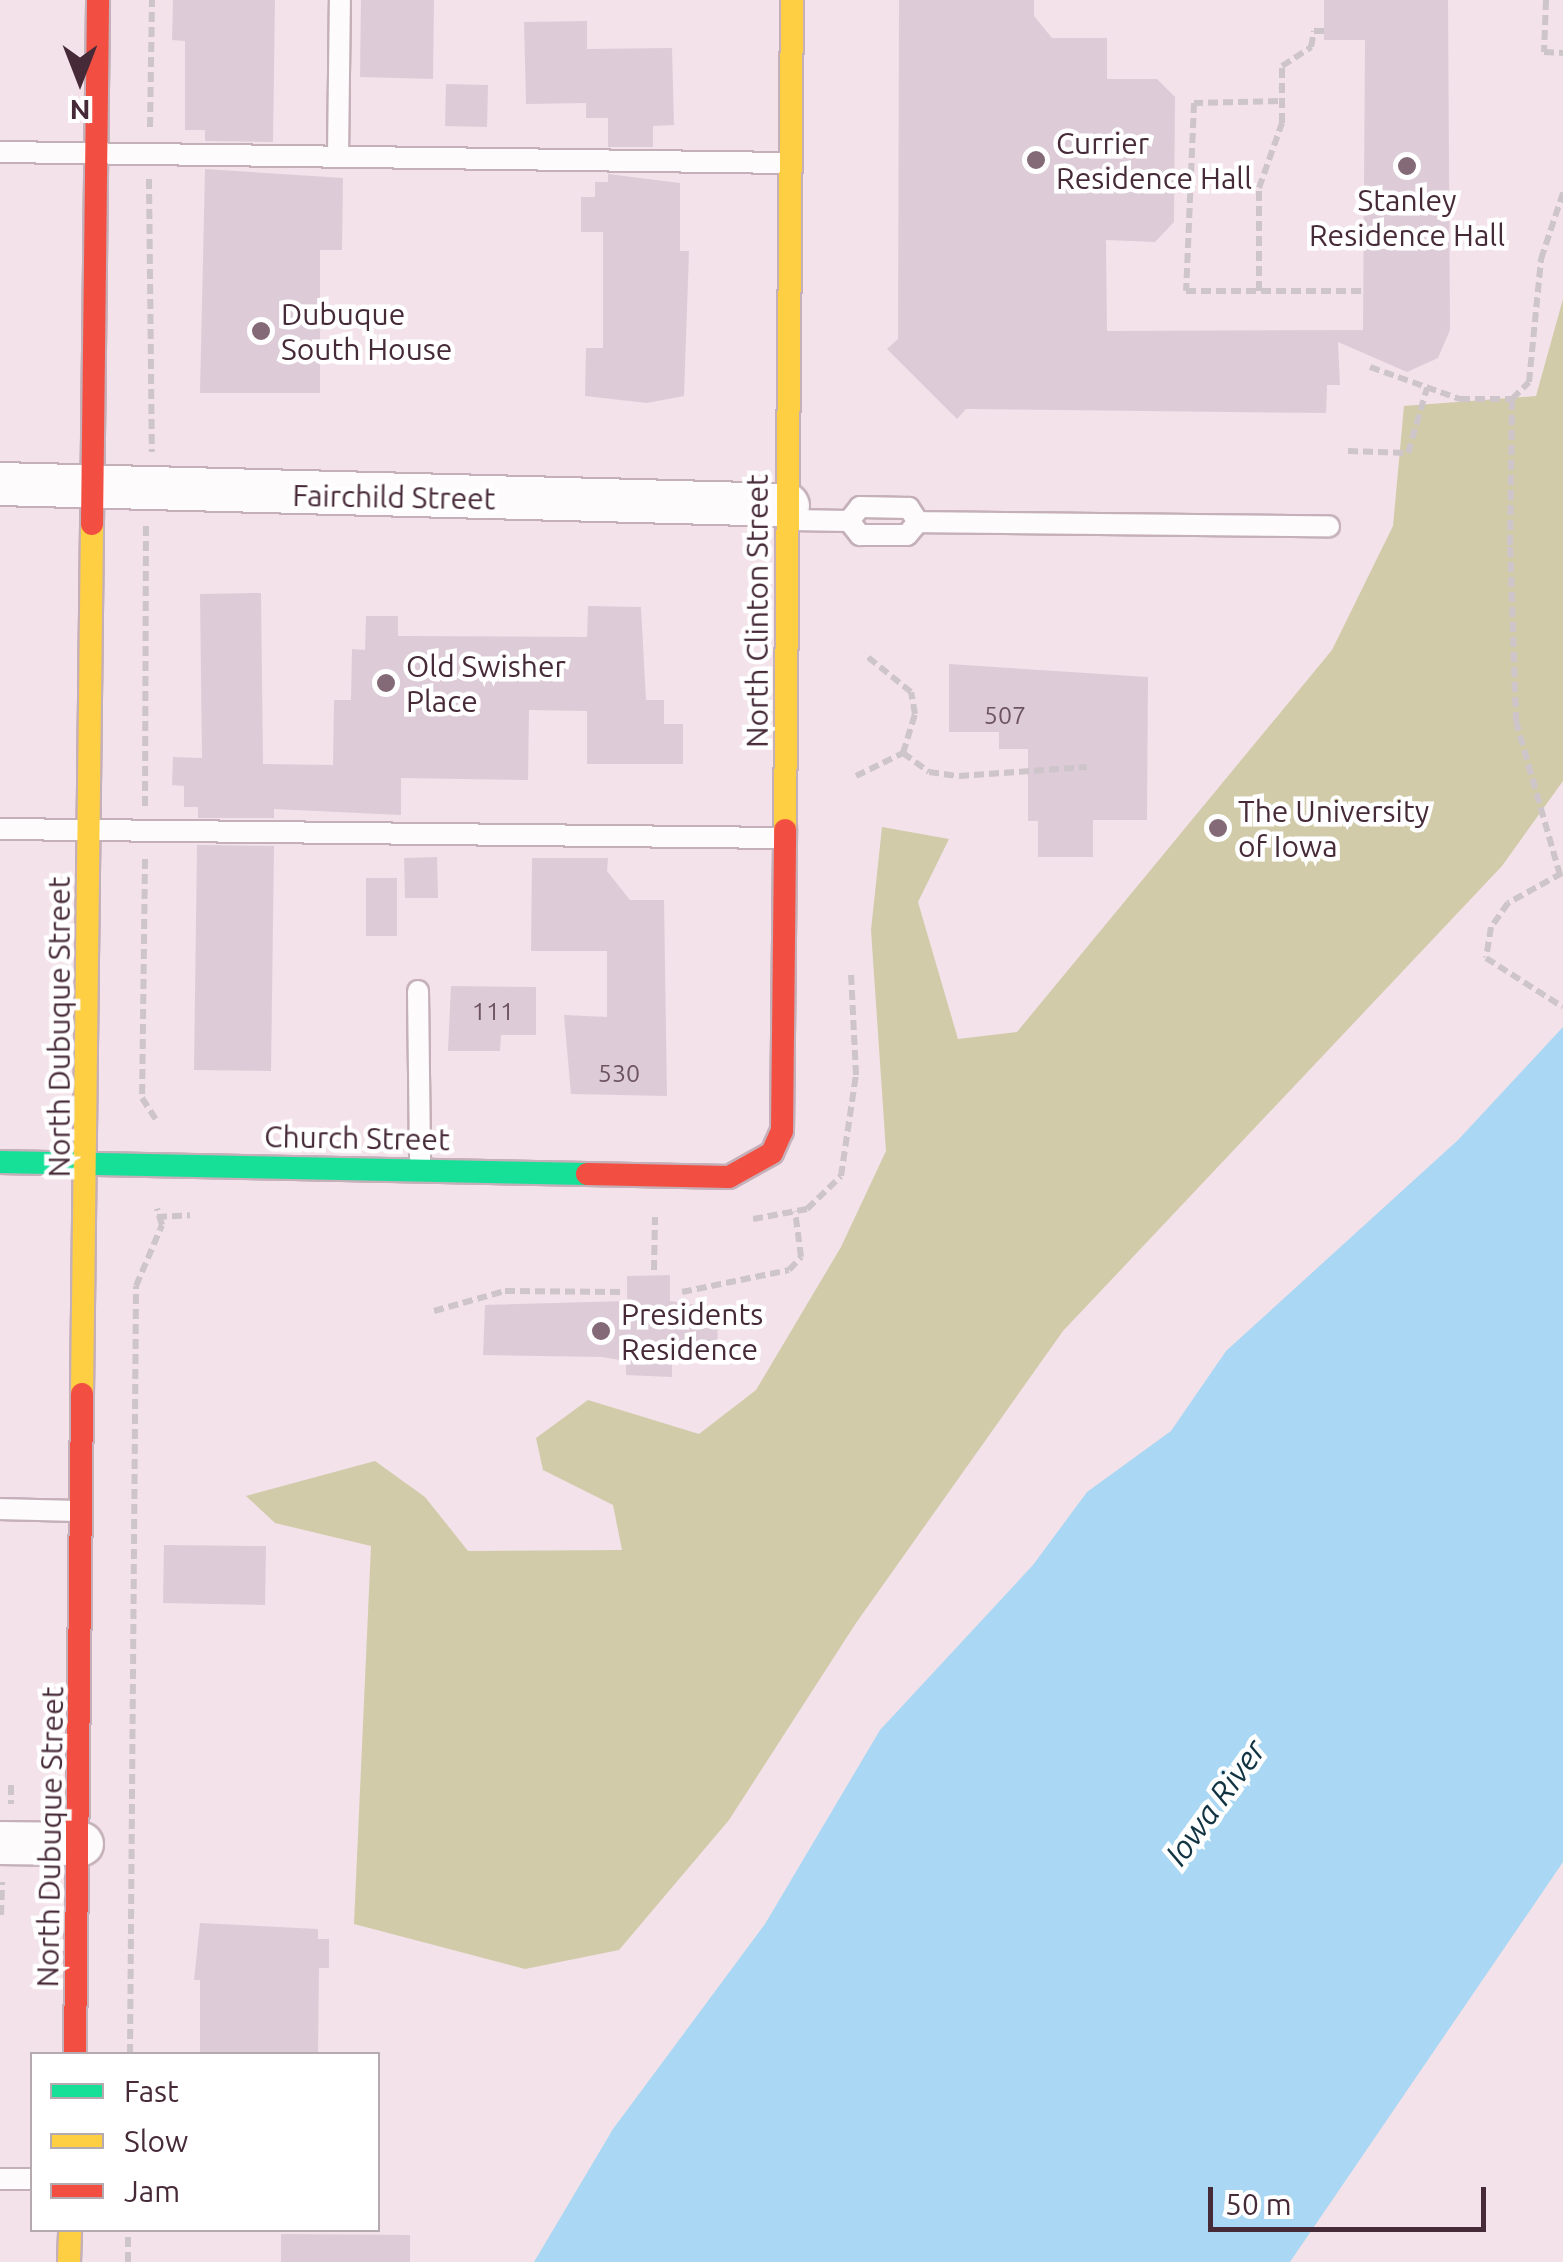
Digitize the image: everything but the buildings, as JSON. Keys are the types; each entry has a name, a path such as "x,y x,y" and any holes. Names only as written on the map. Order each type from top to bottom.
{"main road":[{"name":"North Dubuque Street","path":"75,2052 82,1844 98,0"},
{"name":"North Clinton Street","path":"713,1176 756,1168 782,1131 792,0"},
{"name":"Church Street","path":"0,1162 713,1176"},
{"path":"69,2262 70,2232"}],"street":[{"name":"Fairchild Street","path":"0,484 94,485 149,494 788,512"},
{"path":"4,1841 82,1844"}],"lane":[{"path":"338,156 340,0"},
{"path":"0,152 150,150 790,164"},
{"path":"788,512 849,521 860,507 910,508 918,522 1328,526"},
{"path":"0,829 145,827 785,838"},
{"path":"418,991 420,1169"},
{"path":"0,1508 84,1511"},
{"path":"0,2179 30,2178"}],"path":[{"path":"152,0 142,1098 159,1131 158,1164"},
{"path":"1546,0 1544,52 1563,53"},
{"path":"1259,291 1260,188 1282,124 1278,101 1282,66 1311,47 1314,31 1324,31"},
{"path":"1278,101 1194,103 1186,291 1363,291"},
{"path":"1370,367 1460,399 1512,399 1529,382 1541,259 1563,193"},
{"path":"1348,451 1408,453 1427,387"},
{"path":"1512,399 1516,722 1562,874 1508,903 1491,927 1486,958 1563,1007"},
{"path":"856,776 903,752 913,732 911,692 864,654"},
{"path":"903,752 929,772 959,776 1086,767"},
{"path":"682,1292 789,1270 801,1257 795,1211"},
{"path":"130,2052 136,1286 162,1226 156,1218"},
{"path":"654,1218 654,1270"},
{"path":"434,1312 505,1291 622,1292"},
{"path":"1,1915 11,1785"},
{"path":"128,2232 128,2262"}],"shaded area":[{"path":"1563,299 1563,781 1502,866 1063,1331 856,1623 729,1820 619,1950 525,1969 354,1924 371,1546 275,1523 246,1496 375,1461 425,1497 468,1551 622,1550 613,1505 543,1470 536,1438 588,1400 699,1434 756,1390 841,1247 886,1151 871,930 882,827 949,839 918,902 958,1039 1017,1032 1332,650 1393,526 1404,406 1536,396"}],"water":[{"name":"Iowa River","path":"1563,1027 1563,1862 1290,2262 534,2262 613,2129 765,1924 880,1730 1033,1565 1087,1492 1171,1431 1226,1351 1458,1140"}],"traffic: fast":[{"path":"0,1162 587,1174"}],"traffic: slow":[{"path":"785,830 792,0"},
{"path":"82,1394 92,524"},
{"path":"69,2262 70,2232"}],"traffic: jam":[{"path":"92,524 98,0"},
{"path":"587,1174 729,1177 772,1153 782,1131 785,830"},
{"path":"75,2052 82,1394"}],"place":[{"name":"Currier Residence Hall","path":"1036,160"},
{"name":"Stanley Residence Hall","path":"1407,166"},
{"name":"Dubuque South House","path":"261,331"},
{"name":"Old Swisher Place","path":"386,683"},
{"name":"The University of Iowa","path":"1218,828"},
{"name":"Presidents Residence","path":"601,1331"}]}
